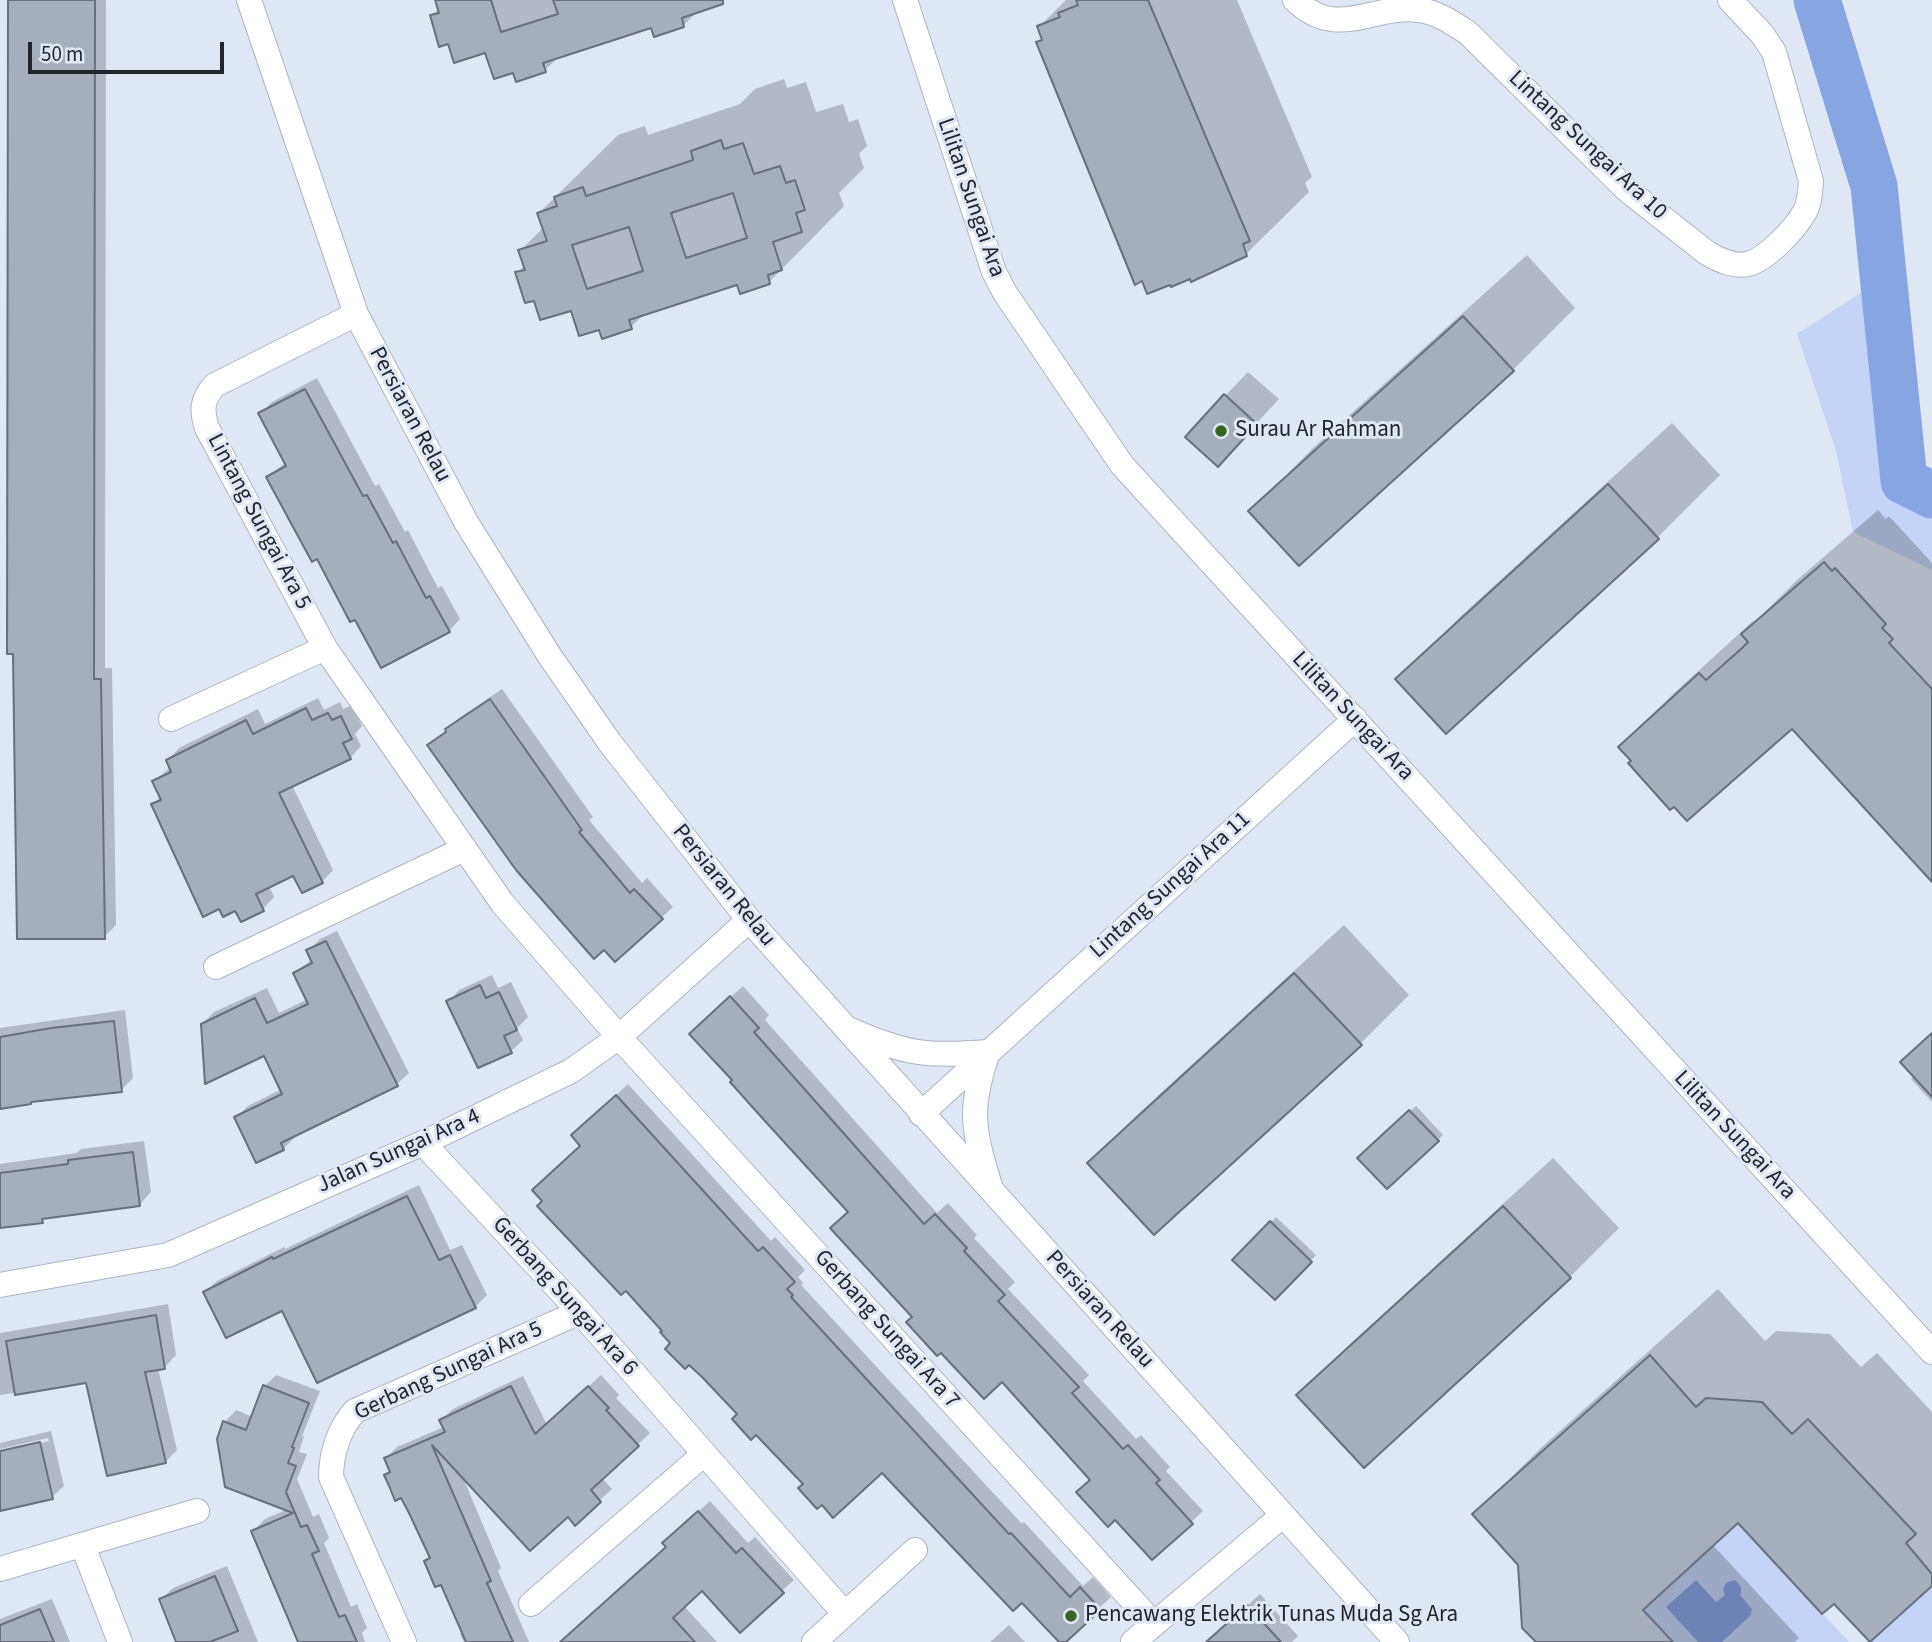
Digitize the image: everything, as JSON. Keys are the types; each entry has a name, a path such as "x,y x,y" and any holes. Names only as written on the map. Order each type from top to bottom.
{"street":[{"name":"Persiaran Relau","path":"249,0 356,314 466,522 549,655 610,743 748,920 1397,1642"},
{"name":"Lilitan Sungai Ara","path":"905,0 994,272 1005,293 1122,465 1932,1352"},
{"name":"Lintang Sungai Ara 10","path":"1295,0 1307,11 1334,21 1348,21 1407,9 1421,10 1452,23 1468,33 1626,189 1707,253 1735,265 1748,264 1762,258 1774,248 1804,213 1810,198 1811,181 1774,52 1762,34 1730,0"},
{"name":"Lintang Sungai Ara 5","path":"356,314 215,385 202,405 207,428 325,648 503,904 619,1037"},
{"path":"171,719 325,648"},
{"name":"Lintang Sungai Ara 11","path":"920,1114 1355,719"},
{"path":"216,967 464,849"},
{"name":"Jalan Sungai Ara 4","path":"0,1284 168,1255 423,1143 571,1072 619,1037 748,920"},
{"path":"841,1026 882,1044 909,1052 936,1055 988,1052 978,1082 973,1118 979,1150 993,1194"},
{"name":"Gerbang Sungai Ara 7","path":"619,1037 1153,1623"},
{"name":"Gerbang Sungai Ara 6","path":"423,1143 580,1312 845,1614"},
{"name":"Gerbang Sungai Ara 5","path":"404,1642 331,1477 331,1463 344,1423 355,1411 580,1312"},
{"path":"531,1604 704,1454"},
{"path":"0,1569 197,1511"},
{"path":"1133,1642 1283,1515"},
{"path":"83,1546 120,1642"},
{"path":"814,1642 915,1550"}],"shaded area":[{"path":"1867,289 1892,492 1932,510 1932,570 1853,532 1836,451 1797,334"},
{"path":"1738,1523 1849,1642 1673,1642 1643,1610"},
{"path":"1932,1586 1932,1642 1871,1642"}],"water":[{"path":"1696,1580 1716,1602 1725,1595 1723,1589 1726,1583 1734,1580 1740,1586 1740,1595 1752,1609 1751,1615 1722,1642 1698,1642 1666,1607"}],"building":[{"path":"8,0 95,0 94,679 101,679 105,939 17,939 13,654 7,654"},
{"path":"435,0 491,0 501,32 558,14 553,0 723,0 723,4 682,18 684,27 654,37 651,28 543,63 546,72 516,82 513,73 494,79 485,53 454,63 448,44 439,47 430,15 439,13"},
{"path":"1076,0 1148,0 1250,241 1243,244 1247,256 1191,282 1190,279 1147,294 1142,281 1135,285 1036,42 1042,40 1037,26 1060,17 1058,13 1078,5"},
{"path":"721,140 724,149 743,143 754,174 780,166 786,183 795,180 805,210 796,213 802,232 773,242 782,270 768,275 770,284 740,294 737,285 629,320 632,329 602,339 599,330 579,336 571,311 540,320 534,301 525,303 515,272 525,270 518,250 547,241 537,213 557,206 554,197 583,187 586,196 693,160 691,151","holes":["733,193 747,238 686,258 671,213","629,227 643,271 587,289 572,245"]},
{"path":"1463,316 1514,371 1299,566 1248,511"},
{"path":"305,389 363,496 367,495 393,543 396,541 426,598 430,596 450,632 381,668 355,620 350,622 317,559 312,562 266,477 286,466 258,413"},
{"name":"Surau Ar Rahman","path":"1224,394 1257,424 1218,467 1185,437"},
{"path":"1608,484 1659,539 1446,734 1395,679"},
{"path":"1824,562 1832,571 1835,568 1886,624 1882,628 1893,639 1889,643 1932,689 1932,882 1792,729 1687,821 1674,807 1670,810 1628,763 1631,761 1618,747 1699,673 1706,680 1741,649 1748,642 1741,634"},
{"path":"490,699 582,830 579,832 630,893 634,889 663,919 615,962 604,950 594,959 516,870 427,745 446,732 445,729"},
{"path":"306,708 312,720 328,713 332,720 341,716 352,739 343,743 351,759 279,793 323,883 302,893 293,876 256,894 264,911 241,922 235,911 223,917 219,909 203,917 151,804 161,800 152,781 171,772 166,760 246,720 253,734"},
{"path":"326,941 398,1086 281,1143 284,1150 256,1163 234,1117 282,1094 264,1056 205,1084 201,1024 255,998 267,1023 308,1004 293,973 312,963 306,950"},
{"path":"1294,973 1362,1045 1154,1235 1087,1163"},
{"path":"480,985 486,998 499,992 517,1030 504,1036 512,1053 478,1068 446,1001"},
{"path":"730,996 759,1028 754,1032 924,1224 935,1214 967,1248 964,1251 1005,1295 998,1301 1079,1387 1072,1393 1123,1449 1128,1445 1160,1480 1156,1483 1193,1524 1152,1560 1115,1520 1108,1527 1076,1492 1090,1480 1002,1382 984,1399 941,1353 937,1356 906,1322 912,1317 830,1228 848,1212 689,1034"},
{"path":"114,1021 122,1092 31,1102 0,1109 0,1037"},
{"path":"1932,1033 1932,1097 1900,1062"},
{"path":"616,1095 758,1251 763,1247 795,1282 787,1289 793,1295 791,1297 1009,1534 1011,1533 1070,1597 1080,1587 1101,1610 1066,1642 1059,1642 1022,1603 1013,1611 882,1473 833,1518 822,1505 817,1509 798,1488 803,1484 756,1435 751,1440 732,1419 737,1414 702,1377 689,1365 685,1369 665,1349 670,1343 660,1332 662,1331 626,1291 621,1295 537,1206 542,1201 532,1190 580,1146 571,1135"},
{"path":"1409,1110 1439,1141 1387,1189 1357,1158"},
{"path":"133,1152 140,1206 42,1219 43,1223 0,1228 0,1173 68,1164 68,1160"},
{"path":"407,1196 439,1260 450,1255 476,1308 317,1383 282,1311 226,1338 203,1292 272,1257 273,1259"},
{"path":"1503,1206 1571,1278 1364,1468 1296,1395"},
{"path":"1270,1221 1312,1262 1275,1300 1232,1260"},
{"path":"156,1315 165,1369 145,1372 166,1463 107,1476 86,1383 15,1395 6,1341"},
{"path":"1650,1355 1696,1407 1706,1398 1762,1402 1792,1434 1808,1419 1916,1534 1906,1543 1932,1574 1932,1586 1870,1642 1834,1604 1822,1614 1738,1523 1643,1610 1673,1642 1536,1642 1522,1628 1518,1565 1472,1514"},
{"path":"263,1385 309,1403 292,1447 294,1448 288,1463 296,1466 286,1492 301,1527 307,1525 319,1551 312,1554 339,1617 345,1615 357,1642 298,1642 251,1531 293,1513 225,1487 217,1439 223,1421 246,1430"},
{"path":"511,1386 535,1434 588,1386 639,1446 591,1490 601,1502 575,1526 568,1517 530,1551 432,1445 491,1581 487,1583 513,1642 466,1642 441,1585 435,1587 424,1561 430,1558 409,1513 401,1498 395,1501 384,1475 390,1472 384,1458 445,1432 439,1420"},
{"path":"40,1442 53,1499 0,1511 0,1451"},
{"path":"698,1511 736,1553 742,1548 784,1593 740,1633 702,1591 673,1618 695,1642 560,1642 666,1547 662,1543"},
{"path":"215,1576 238,1631 210,1642 176,1642 159,1599"},
{"path":"1247,1605 1281,1642 1206,1642 1225,1625"},
{"path":"40,1609 54,1642 0,1642 0,1625"}],"waterway":[{"path":"1817,0 1874,186 1904,481 1932,495"}],"place":[{"name":"Surau Ar Rahman","path":"1221,431"},
{"name":"Pencawang Elektrik Tunas Muda Sg Ara","path":"1071,1616"}]}
